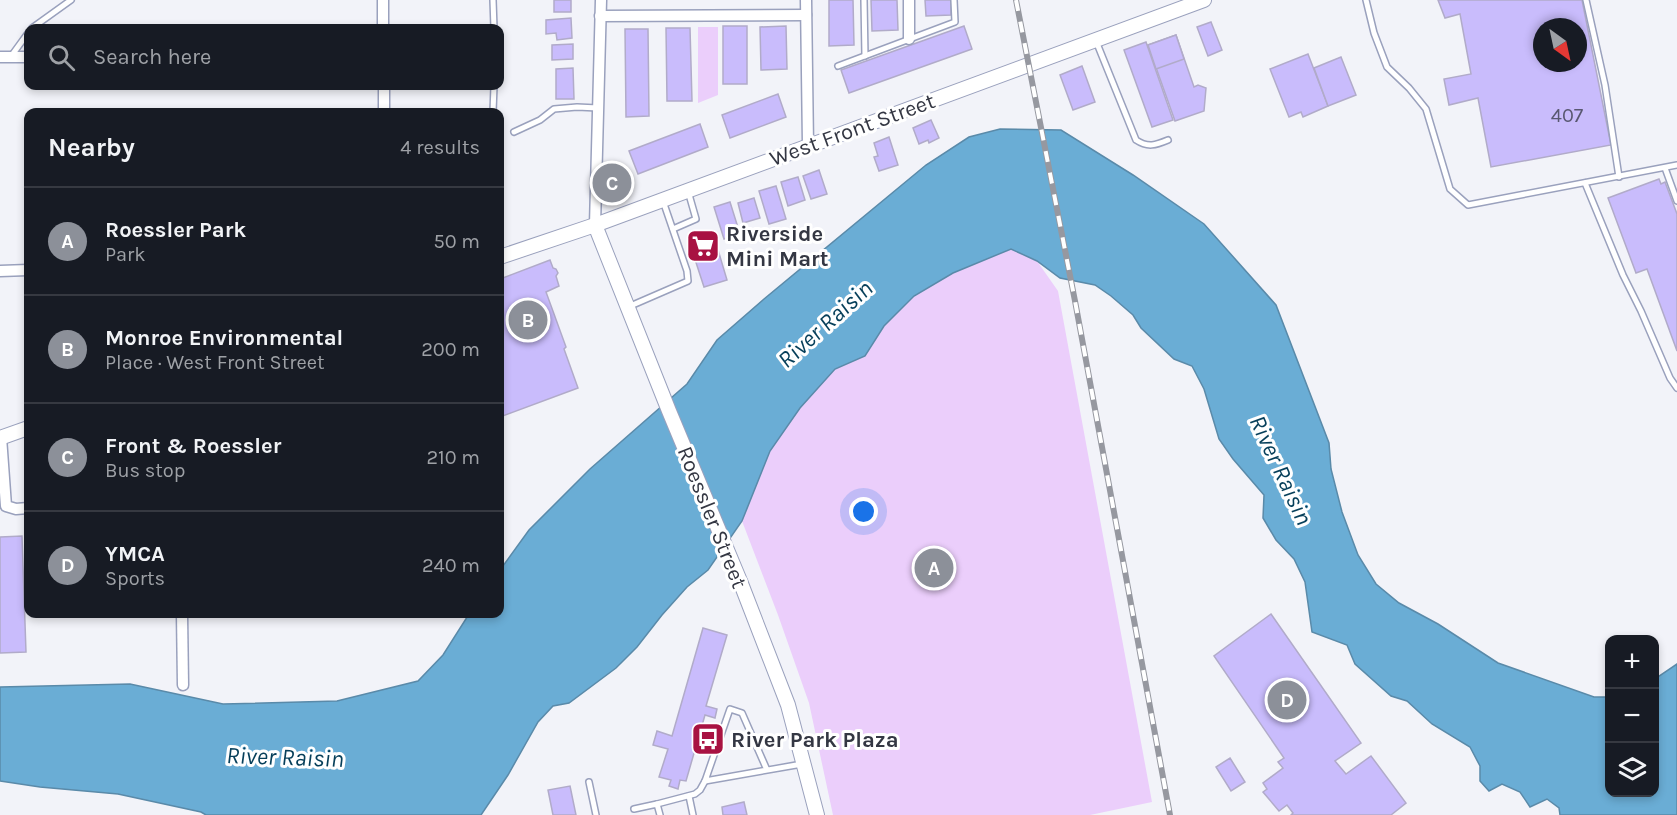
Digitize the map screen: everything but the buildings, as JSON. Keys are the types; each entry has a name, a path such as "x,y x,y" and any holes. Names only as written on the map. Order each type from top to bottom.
{"street":[{"path":"383,0 383,24"},
{"path":"595,225 601,0"},
{"path":"806,0 807,145"},
{"path":"909,0 909,39"},
{"name":"West Front Street","path":"504,256 595,225 1204,0"},
{"path":"600,16 806,15"},
{"path":"5,57 24,57"},
{"path":"384,90 384,108"},
{"name":"Roessler Street","path":"595,225 788,705 817,815"},
{"path":"0,271 24,270"},
{"path":"24,429 1,437 6,506 24,508"},
{"path":"182,618 183,686"}],"lane":[{"path":"38,24 71,0"},
{"path":"494,0 494,24"},
{"path":"864,0 865,56"},
{"path":"838,66 955,22 954,0"},
{"path":"1366,0 1374,33 1387,67 1409,88 1426,109 1450,189 1468,205 1677,165"},
{"path":"1586,0 1605,85 1619,177"},
{"path":"5,57 24,37"},
{"path":"1096,40 1136,140 1148,146 1168,140"},
{"path":"493,108 494,90"},
{"path":"514,132 540,120 554,109 598,108"},
{"path":"1665,168 1677,201"},
{"path":"1585,183 1623,275 1670,378 1677,388"},
{"path":"673,229 696,219 687,190"},
{"path":"628,307 688,281 687,271 662,200"},
{"path":"634,809 700,790 730,709 742,713 767,770"},
{"path":"705,781 803,764"},
{"path":"589,782 596,815"},
{"path":"689,795 693,815"},
{"path":"657,804 660,815"}],"shaded area":[{"path":"698,27 718,27 718,95 698,103"},
{"path":"1011,249 1037,261 1058,291 1152,802 1090,815 833,815 809,703 742,521 770,451 800,408 835,369 865,356 884,326 914,296 953,273"}],"water":[{"name":"River Raisin","path":"1000,129 1061,130 1133,175 1204,224 1276,305 1329,443 1331,469 1342,512 1358,555 1376,584 1399,603 1438,624 1498,663 1594,697 1605,697 1605,797 1659,797 1659,676 1677,664 1677,815 1560,815 1559,808 1547,799 1530,807 1520,792 1502,784 1489,791 1480,781 1480,766 1470,747 1432,724 1407,701 1391,696 1355,664 1347,645 1312,632 1305,582 1294,559 1276,540 1263,518 1264,495 1219,439 1204,389 1192,366 1174,359 1141,328 1133,315 1095,285 1060,278 1037,261 1011,249 953,273 914,296 884,326 865,356 835,369 800,408 770,451 742,521 708,570 687,587 637,647 616,668 569,703 553,706 538,722 508,775 481,815 206,815 118,794 0,781 0,687 130,684 223,704 337,701 418,681 443,655 466,618 504,618 504,564 529,530 590,469 687,384 717,340 926,165 969,137"}],"railway":[{"path":"1016,0 1075,301 1170,815"}],"place":[{"name":"Front & Roessler","path":"612,183"},
{"name":"Riverside Mini Mart","path":"703,246"},
{"name":"Monroe Environmental","path":"528,320"},
{"name":"Roessler Park","path":"934,568"},
{"name":"YMCA","path":"1287,700"},
{"name":"River Park Plaza","path":"708,739"}]}
